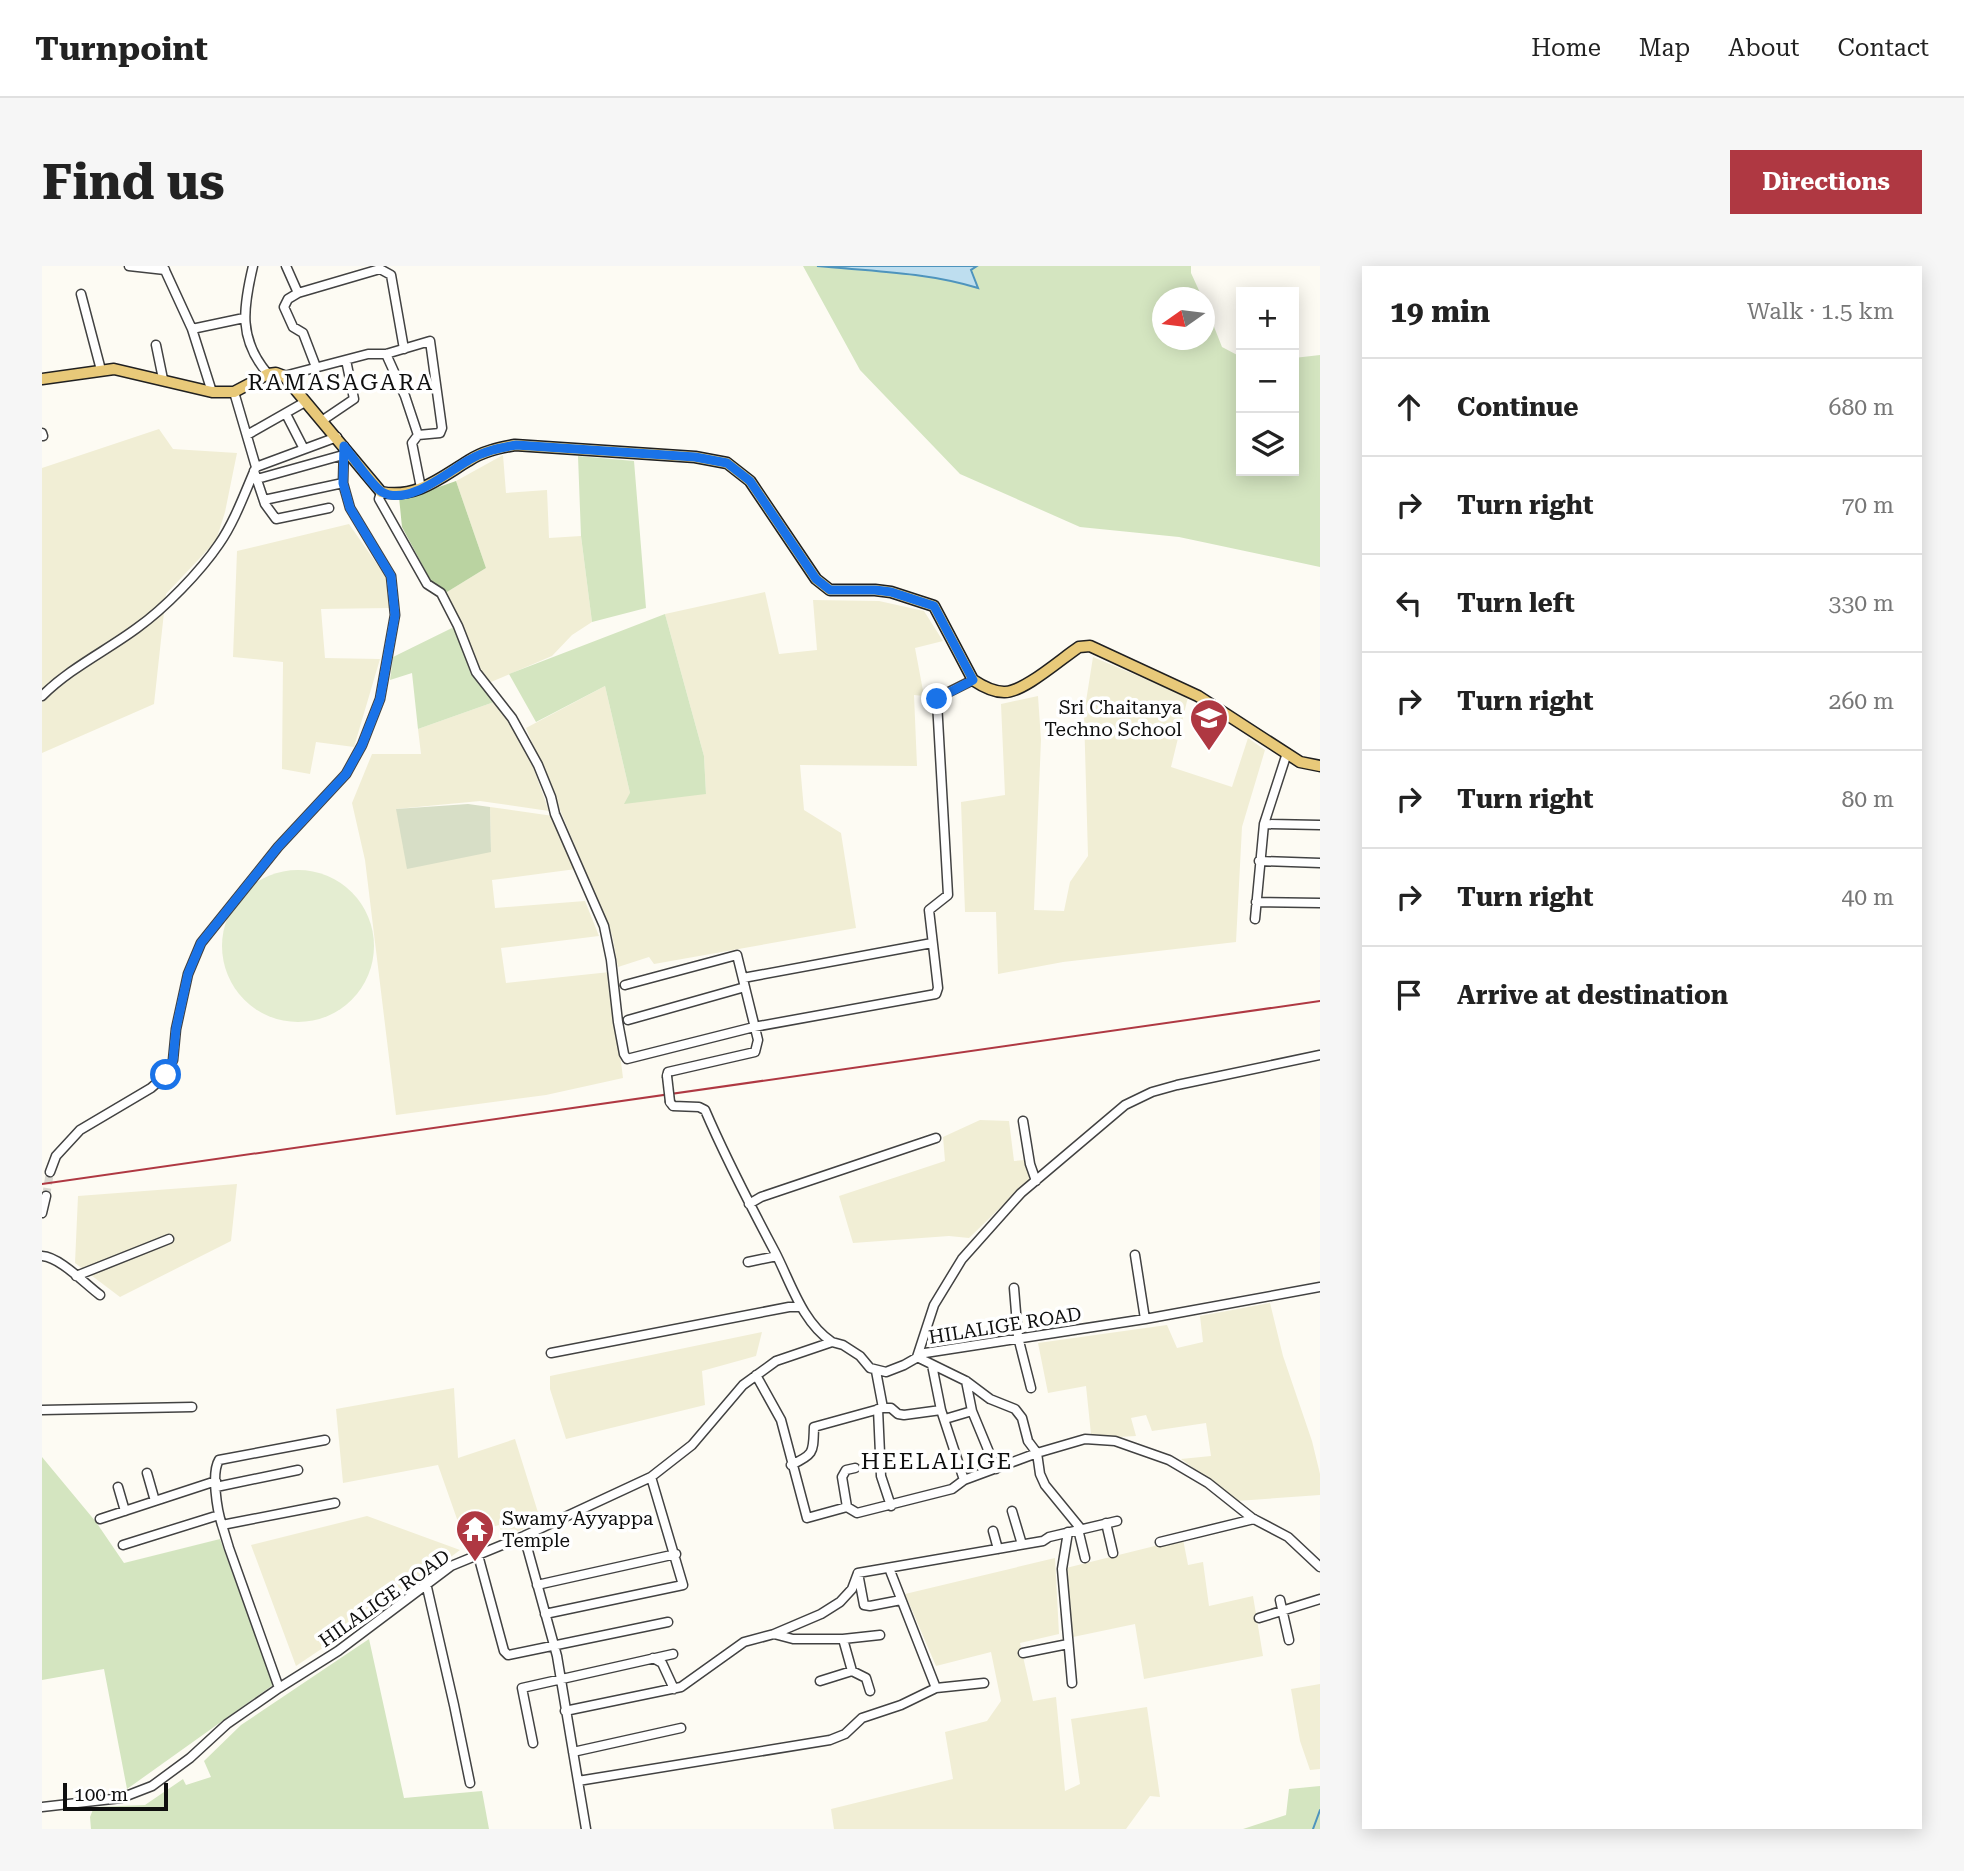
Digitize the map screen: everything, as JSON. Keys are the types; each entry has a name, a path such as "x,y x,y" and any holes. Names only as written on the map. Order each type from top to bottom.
{"main road":[{"path":"42,379 114,369 212,392 234,392 268,374 276,373 284,376 382,492 395,494 421,488 444,478 469,460 490,450 516,445 695,457 727,463 750,481 816,579 830,590 891,592 934,606 973,680 982,686 1006,693 1020,688 1079,647 1090,646 1198,696 1300,762 1320,766"}],"street":[{"path":"129,266 164,268 192,330 212,392"},
{"path":"254,266 244,318 253,356 268,374"},
{"path":"286,266 298,293"},
{"path":"316,368 303,333 293,327 284,307 288,299 298,293 380,269 391,275 404,349"},
{"path":"81,294 101,370"},
{"path":"192,330 244,318"},
{"path":"284,376 368,354 386,354 430,341 442,428 440,433 418,435 412,443 421,488"},
{"path":"156,345 163,379"},
{"path":"386,354 405,396 418,435"},
{"path":"323,420 354,399 346,360"},
{"path":"234,392 264,500 276,519 329,508"},
{"path":"247,435 305,402"},
{"path":"286,414 304,449"},
{"path":"256,472 341,446"},
{"path":"42,696 60,679 138,628 196,572 220,543 256,472 304,449 341,446"},
{"path":"50,1172 56,1156 66,1142 80,1130 151,1088 166,1075 173,1060 176,1029 188,974 201,943 278,847 346,774 362,745 380,699 395,615 391,576 350,508 343,483 341,446"},
{"path":"264,500 343,483"},
{"path":"382,492 379,499 427,584 441,593 458,626 475,672 512,719 538,765 555,814 604,926 618,1022 625,1057 630,1060 754,1027 936,994 938,988 929,910 948,895 937,699 973,680"},
{"path":"1255,919 1264,824 1287,752"},
{"path":"1264,824 1320,825"},
{"path":"1259,861 1320,863"},
{"path":"1256,902 1320,903"},
{"path":"628,1020 744,982 932,943"},
{"path":"625,985 737,956 759,1045 755,1052 668,1072 670,1102 673,1106 699,1107 705,1110 723,1153 777,1256 800,1307 820,1334 843,1345 876,1370 881,1409 881,1476 891,1506"},
{"path":"1085,1558 1079,1529 1045,1485 1040,1474 1037,1453 1028,1441 1022,1418 1015,1409 990,1399 967,1381 917,1357 934,1305 962,1259 1021,1193 1101,1124 1136,1098 1177,1085 1320,1055"},
{"path":"1023,1121 1030,1164 1036,1181"},
{"path":"749,1204 761,1196 936,1138"},
{"path":"42,1213 46,1196"},
{"path":"76,1276 169,1239"},
{"path":"1135,1255 1145,1319"},
{"path":"42,1256 50,1256 100,1295"},
{"path":"748,1262 777,1256"},
{"name":"HILALIGE ROAD","path":"876,1370 886,1372 904,1366 925,1353 1124,1323 1320,1287"},
{"path":"1014,1288 1018,1337 1031,1388"},
{"path":"551,1353 800,1307"},
{"name":"HILALIGE ROAD","path":"42,1807 121,1798 152,1786 190,1758 227,1724 338,1651 451,1566 524,1536 651,1477 692,1445 743,1385 755,1375 776,1361 832,1342"},
{"path":"932,1365 943,1415 964,1480"},
{"path":"755,1375 781,1420 807,1518 847,1507 857,1513 891,1506 952,1489 964,1480 1037,1453 1085,1440 1115,1441 1169,1460 1208,1483 1254,1519 1288,1537 1320,1567"},
{"path":"967,1381 972,1411 996,1469"},
{"path":"42,1410 192,1408"},
{"path":"791,1465 812,1453 814,1427 881,1409 891,1408 904,1415 943,1415 972,1411"},
{"path":"279,1688 219,1515 216,1465 219,1460 325,1440"},
{"path":"847,1507 842,1477 846,1470 855,1468"},
{"path":"100,1519 216,1484 298,1470"},
{"path":"147,1473 155,1501"},
{"path":"545,1614 681,1586 684,1583 651,1477"},
{"path":"118,1487 125,1511"},
{"path":"222,1525 335,1503"},
{"path":"1012,1511 1020,1545"},
{"path":"123,1545 219,1515"},
{"path":"1160,1542 1254,1519"},
{"path":"858,1573 1043,1541 1049,1537 1117,1521"},
{"path":"1106,1523 1113,1553"},
{"path":"993,1531 998,1549"},
{"path":"1068,1532 1062,1569 1072,1683"},
{"path":"524,1536 555,1646 586,1829"},
{"path":"537,1585 676,1554"},
{"path":"478,1555 504,1651 508,1655 668,1622"},
{"path":"889,1568 936,1688"},
{"path":"858,1573 864,1605 901,1600"},
{"path":"565,1710 681,1687 744,1642 775,1633 821,1614 840,1602 852,1589 858,1573"},
{"path":"426,1583 470,1783"},
{"path":"1259,1618 1320,1599"},
{"path":"1280,1600 1289,1640"},
{"path":"775,1633 793,1639 844,1639 880,1635"},
{"path":"844,1639 852,1671"},
{"path":"1023,1653 1068,1644"},
{"path":"533,1743 521,1690 561,1678 673,1654"},
{"path":"652,1658 662,1663 674,1689"},
{"path":"820,1681 852,1671 866,1678 870,1691"},
{"path":"578,1781 830,1740 845,1734 862,1718 901,1705 936,1688 984,1683"},
{"path":"573,1752 681,1728"}],"shaded area":[{"path":"159,429 173,449 237,453 216,541 166,594 154,704 42,753 42,468"},
{"path":"503,455 506,493 547,490 549,538 581,536 592,622 572,635 552,656 491,682 476,665 447,592 486,568 456,481"},
{"path":"349,524 386,577 389,608 321,609 325,658 380,659 354,747 316,742 310,774 282,769 283,662 233,657 237,551"},
{"path":"765,592 779,654 817,650 813,600 879,601 924,611 943,641 915,648 924,696 914,695 917,766 800,765 804,810 841,833 856,928 654,964 649,957 618,967 612,935 526,728 605,686 630,793 706,794 704,756 665,614"},
{"path":"1093,657 1188,697 1171,767 1232,787 1248,738 1265,750 1242,827 1236,942 1063,962 998,974 996,912 965,912 961,802 1005,795 1001,704 1038,696 1041,740 1034,910 1064,911 1070,882 1088,856 1084,714"},
{"path":"494,702 514,729 532,764 549,811 480,801 396,809 491,852 490,807 553,816 576,869 492,880 495,908 585,901 599,936 501,948 506,983 610,972 623,1078 546,1095 396,1115 365,860 352,803 372,754 421,754 418,729"},
{"path":"980,1120 1009,1121 1014,1161 1025,1160 1031,1178 969,1238 949,1236 853,1243 839,1196 945,1161 943,1137"},
{"path":"237,1184 231,1241 120,1297 75,1263 78,1196"},
{"path":"1270,1303 1283,1356 1312,1441 1320,1474 1320,1495 1237,1501 1181,1459 1211,1456 1206,1423 1152,1431 1146,1415 1131,1418 1136,1436 1091,1434 1086,1386 1048,1393 1038,1343 1167,1325 1177,1348 1203,1342 1200,1316"},
{"path":"762,1332 756,1356 702,1371 705,1405 566,1439 550,1389 550,1376"},
{"path":"454,1388 458,1458 515,1439 541,1522 503,1537 499,1525 463,1536 438,1465 343,1483 336,1409"},
{"path":"367,1516 460,1550 394,1600 296,1666 251,1545"},
{"path":"1183,1539 1188,1565 1203,1562 1209,1606 1253,1596 1263,1656 1144,1679 1135,1624 1073,1637 1062,1569"},
{"path":"1055,1558 1059,1634 1020,1643 1033,1701 1056,1697 1065,1791 1080,1784 1071,1719 1147,1707 1160,1797 1150,1796 1126,1829 834,1829 831,1809 953,1779 945,1732 987,1721 1001,1701 991,1652 936,1666 905,1594"},
{"path":"1320,1684 1320,1769 1310,1770 1300,1741 1291,1689"}],"green space":[{"path":"803,266 1191,266 1197,287 1152,287 1152,350 1215,350 1215,329 1222,347 1236,354 1236,476 1299,476 1299,357 1320,355 1320,567 1179,537 1080,527 960,474 860,370"},
{"path":"578,456 634,461 646,608 592,622 581,536"},
{"path":"456,481 486,568 447,592 431,581 402,527 399,497 416,495"},
{"path":"665,614 704,756 706,794 624,804 630,793 605,686 536,722 509,674"},
{"path":"454,627 471,674 494,702 418,729 412,673 390,680 393,657"},
{"path":"468,804 490,807 491,852 407,869 396,809"},
{"path":"298,870 327,876 352,892 368,917 374,946 368,975 352,1000 327,1016 298,1022 269,1016 244,1000 228,975 222,946 228,917 244,892 269,876"},
{"path":"42,1457 96,1522 124,1563 220,1539 273,1685 127,1789 104,1669 42,1680"},
{"path":"369,1639 404,1798 482,1791 489,1829 91,1829 90,1817 94,1807 145,1805 183,1779 186,1785 211,1777 204,1761 241,1725"},
{"path":"1320,1786 1320,1829 1243,1829 1286,1815 1289,1789"}],"water":[{"path":"817,266 977,266 971,270 978,288 918,275"}],"waterway":[{"path":"1313,1829 1320,1810"}],"tunnel":[{"path":"46,1196 50,1172"}],"railway":[{"path":"42,1184 1320,1001"}],"place":[{"name":"Sri Chaitanya Techno School","path":"1209,752"},
{"name":"Swamy Ayyappa Temple","path":"475,1563"}],"district":[{"name":"RAMASAGARA","path":"341,382"},
{"name":"HEELALIGE","path":"937,1461"}],"route":[{"path":"166,1075 173,1060 176,1029 188,974 201,943 278,847 346,774 362,745 380,699 395,615 391,576 350,508 343,483 344,446 382,492 395,494 418,490 444,478 469,460 490,450 516,445 695,457 727,463 750,481 816,579 830,590 891,592 934,606 973,680 937,699"}]}
